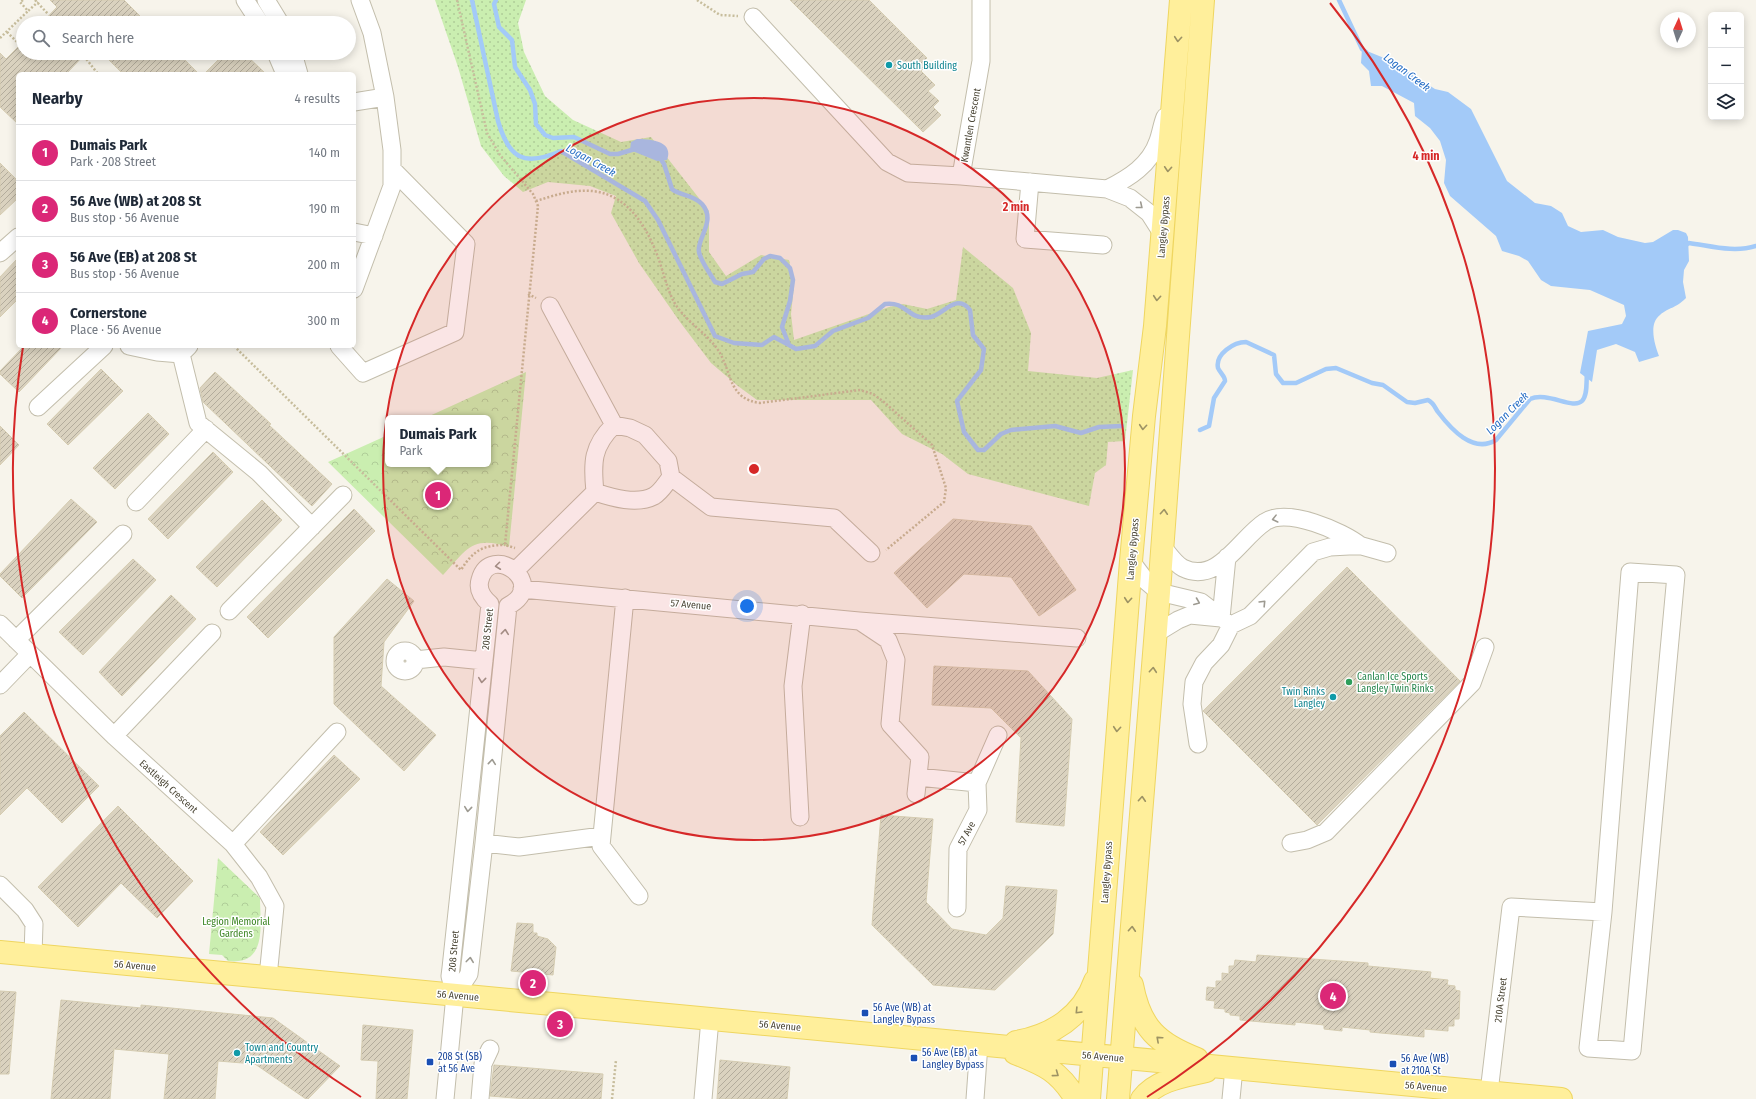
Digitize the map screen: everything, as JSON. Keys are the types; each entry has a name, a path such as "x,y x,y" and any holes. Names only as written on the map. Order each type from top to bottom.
{"main road":[{"name":"Langley Bypass","path":"1089,1099 1110,812 1131,561 1163,235 1181,0"},
{"path":"1118,1099 1159,592 1204,0"},
{"name":"56 Avenue","path":"0,952 1227,1068 1461,1094 1489,1092 1561,1099"},
{"path":"987,1045 1032,1040 1047,1034 1067,1021 1081,1007 1090,994 1100,964"},
{"path":"1129,968 1134,993 1140,1012 1149,1029 1160,1041 1177,1051 1227,1068"},
{"path":"987,1045 1028,1058 1054,1072 1065,1081 1076,1099"},
{"path":"1142,1099 1145,1094 1159,1085 1172,1080 1227,1068"}],"street":[{"path":"245,0 255,16"},
{"path":"266,0 276,16"},
{"path":"356,284 392,186 392,150 385,97 372,33 360,0"},
{"name":"Kwantlen Crescent","path":"981,0 981,61 961,176 1107,189 1130,198 1149,214 1163,235"},
{"path":"753,17 887,162 908,173 961,176"},
{"path":"279,60 284,72"},
{"path":"295,60 298,72"},
{"path":"1107,189 1125,180 1144,166 1158,142 1174,90"},
{"path":"356,102 385,97"},
{"path":"341,348 363,373 455,332 466,244 392,169"},
{"path":"1030,182 1025,239 1103,245"},
{"path":"356,232 374,236"},
{"path":"0,254 16,239"},
{"path":"550,306 614,425"},
{"path":"38,407 102,348"},
{"path":"138,348 157,352 185,350 198,423 259,472 312,527"},
{"path":"595,492 614,498 639,500 655,496 670,477 668,461 645,435 630,428 614,425"},
{"path":"595,492 593,472 596,449 603,436 614,425"},
{"path":"136,502 206,429"},
{"path":"670,477 711,507 834,518 871,553"},
{"path":"522,589 521,580 516,570 595,492"},
{"path":"229,612 343,496"},
{"path":"1162,546 1182,568 1194,572 1209,571 1227,557 1265,521 1278,517 1293,516 1352,538 1362,546"},
{"path":"1312,523 1316,538 1313,552"},
{"path":"16,640 123,534"},
{"path":"1155,634 1190,615 1226,622 1250,616 1313,552 1330,547 1362,546 1388,553"},
{"path":"1198,744 1192,704 1194,682 1204,663 1221,645 1226,622 1227,557"},
{"path":"1131,561 1146,581 1159,592 1201,602 1226,622"},
{"name":"208 Street","path":"445,1099 455,995 450,976 490,604 481,593 481,578 487,569 498,564 504,564 516,570"},
{"path":"1630,572 1676,575 1632,1051 1588,1048 1603,912 1630,572"},
{"name":"208 Street","path":"455,995 469,974 508,606 517,600 522,589"},
{"name":"57 Avenue","path":"522,589 802,614 859,621 1077,638"},
{"path":"625,598 601,846 639,896"},
{"path":"800,817 793,686 802,614"},
{"path":"859,621 888,640 896,660 890,724 920,757 916,794"},
{"name":"Eastleigh Crescent","path":"0,624 114,736 233,844 259,877 275,906 268,977"},
{"path":"114,736 212,632"},
{"path":"1291,843 1307,840 1326,832 1472,684 1485,647"},
{"path":"0,685 30,654"},
{"path":"415,660 444,657 484,661"},
{"path":"233,844 337,732"},
{"name":"57 Ave","path":"957,908 958,849 978,810 977,783 998,735"},
{"path":"918,777 977,783"},
{"path":"484,843 519,847 602,836"},
{"path":"0,885 25,910 34,924 33,955"},
{"name":"210A Street","path":"1489,1092 1511,907 1603,912"},
{"path":"703,1099 710,1019"},
{"path":"975,1099 987,1045"},
{"path":"480,1099 483,1064 490,1049"},
{"path":"1227,1068 1231,1099"}],"path":[{"path":"23,0 20,2 28,11"},
{"path":"457,0 487,133 500,155 533,194 538,206 505,545"},
{"path":"697,0 720,14 753,17"},
{"path":"23,16 37,1 48,14"},
{"path":"0,38 16,23"},
{"path":"7,32 16,41"},
{"path":"87,60 96,72"},
{"path":"536,200 578,191 598,192 611,196 631,209 650,238 674,302 681,313 719,353 735,389 745,399 760,403 864,390 884,402 932,445 946,488 944,502 881,554 871,553"},
{"path":"236,348 460,570 477,551 490,545 505,545 522,551 529,558"},
{"path":"612,1099 616,1060"}],"green space":[{"path":"435,0 526,0 518,23 524,52 545,96 573,120 621,142 651,137 709,211 709,252 726,276 761,255 789,260 794,286 791,314 794,340 889,307 903,304 927,309 956,300 963,247 1013,288 1031,333 1028,371 1097,378 1133,370 1125,441 1108,442 1106,465 1095,473 1089,506 968,474 942,454 902,434 871,400 757,400 738,386 711,363 680,322 639,263 611,213 616,196 590,186 548,182 523,192 504,176 481,146 458,67"},
{"path":"526,372 509,547 497,544 478,544 471,547 458,558 443,575 328,462 385,436 385,467 491,467 491,415 432,415"},
{"name":"Legion Memorial Gardens","path":"218,858 260,898 261,920 259,941 256,950 250,957 241,961 228,961 222,955 209,954"}],"water":[{"path":"1362,49 1389,60 1435,89 1448,92 1471,109 1507,181 1535,203 1551,206 1562,213 1568,226 1581,232 1603,230 1618,237 1645,243 1653,242 1673,230 1686,233 1688,237 1689,261 1684,270 1683,282 1686,298 1679,304 1663,312 1656,319 1653,329 1659,356 1639,362 1635,352 1616,344 1597,350 1592,382 1580,373 1588,331 1622,324 1626,316 1624,305 1590,290 1551,286 1541,280 1528,261 1519,256 1502,251 1496,236 1450,196 1444,183 1446,160 1440,141 1430,128 1415,116 1414,103 1382,86 1371,86 1369,71 1361,63"},
{"path":"637,139 660,142 667,149 667,160 657,161 630,150 631,142"}],"building":[{"path":"50,0 124,0 140,16 49,16 57,7"},
{"name":"South Building","path":"790,0 869,0 927,58 922,63 926,66 921,71 935,85 928,91 939,101 933,107 941,115 923,132"},
{"path":"16,49 16,60 79,60 68,72 16,72 16,122 0,107 0,53 6,59"},
{"path":"109,60 185,60 197,72 121,72"},
{"path":"218,60 251,60 264,72 206,72"},
{"path":"0,163 16,179 16,200 0,215"},
{"path":"16,260 16,301 0,317 0,277"},
{"path":"22,348 61,348 19,392 0,374 0,371"},
{"path":"101,369 123,391 68,445 47,424"},
{"path":"215,372 332,484 312,506 203,402 200,388"},
{"path":"148,413 169,434 115,489 93,468"},
{"path":"0,426 19,445 0,465"},
{"path":"213,452 233,472 168,539 148,519"},
{"path":"71,499 97,522 22,598 0,576 0,574"},
{"path":"262,500 282,520 217,587 196,567"},
{"path":"354,509 375,531 268,638 247,617"},
{"path":"953,519 1031,526 1076,590 1039,616 1011,577 964,574 927,608 894,573"},
{"path":"133,559 156,580 83,655 59,632"},
{"name":"Twin Rinks Langley","path":"1347,567 1460,681 1317,825 1203,711"},
{"path":"387,579 414,601 384,642 381,686 436,735 404,771 334,704 334,637"},
{"path":"171,595 196,619 122,696 99,672"},
{"path":"934,666 1028,671 1072,719 1064,826 1016,822 1021,738 991,708 932,705"},
{"path":"24,712 99,786 62,823 27,788 0,815 0,736"},
{"path":"334,755 360,779 283,855 260,832"},
{"path":"118,806 193,881 157,918 121,883 78,927 38,887"},
{"path":"881,815 933,819 926,902 952,929 986,935 1003,918 1006,886 1057,890 1053,934 995,990 933,985 872,925"},
{"path":"517,923 533,924 533,933 537,933 537,936 548,939 556,947 553,975 511,971"},
{"path":"1257,955 1368,963 1368,966 1431,972 1430,978 1448,980 1447,985 1455,986 1455,990 1460,991 1459,1019 1454,1019 1454,1026 1448,1026 1448,1031 1424,1029 1424,1037 1370,1032 1370,1030 1342,1027 1342,1031 1324,1029 1324,1025 1295,1022 1295,1025 1240,1020 1240,1016 1230,1015 1230,1013 1225,1012 1225,1009 1214,1008 1215,1001 1206,1000 1207,987 1216,988 1216,981 1222,981 1222,973 1229,974 1229,966 1234,966 1235,960 1256,962"},
{"path":"0,991 16,992 9,1074 0,1074"},
{"name":"Town and Country Apartments","path":"61,1000 141,1008 141,1005 273,1018 340,1066 308,1099 306,1099 255,1064 218,1061 215,1099 164,1099 169,1054 114,1049 110,1099 51,1099"},
{"path":"363,1025 413,1030 407,1099 376,1099 378,1061 361,1060"},
{"path":"720,1060 790,1067 787,1099 717,1099"},
{"path":"494,1065 603,1074 601,1099 526,1099 490,1096"}],"waterway":[{"name":"Logan Creek","path":"472,0 498,121 502,134 507,144 513,151 528,159 548,156 561,151 645,201 658,220 715,336 734,343 762,345 774,337 789,345"},
{"path":"496,0 494,4 499,27 512,40 515,67 530,90 535,104 536,124 545,135 553,138 574,137 610,154 618,154 635,149"},
{"path":"1339,0 1362,49 1366,52"},
{"path":"660,158 664,164 672,189 698,201 706,210 707,223 700,241 699,252 704,264 715,282 722,284 742,274 753,272 764,259 770,256 780,258 790,268 793,280 790,301 782,327 789,345 796,349 815,346 833,331 868,318 885,304 899,305 917,316 931,317 950,306 960,303 965,305 970,310 973,335 984,349 981,370 957,401 964,432 978,450 984,450 1001,434 1011,430 1055,426 1081,433 1099,427 1122,426"},
{"name":"Logan Creek","path":"1684,246 1689,243 1731,249 1756,246"},
{"name":"Logan Creek","path":"1200,430 1209,426 1214,398 1225,381 1218,368 1219,358 1226,350 1236,344 1246,342 1274,355 1276,374 1283,383 1296,383 1326,369 1336,368 1372,383 1383,385 1407,402 1415,403 1428,400 1430,401 1449,426 1463,438 1479,444 1487,444 1496,440 1530,399 1544,397 1572,403 1582,401 1586,392 1587,373"}],"place":[{"name":"South Building","path":"889,65"},
{"name":"Dumais Park","path":"438,495"},
{"name":"Canlan Ice Sports Langley Twin Rinks","path":"1349,682"},
{"name":"Twin Rinks Langley","path":"1333,697"},
{"name":"56 Ave (WB) at 208 St","path":"533,983"},
{"name":"Cornerstone","path":"1333,996"},
{"name":"56 Ave (WB) at Langley Bypass","path":"865,1013"},
{"name":"56 Ave (EB) at 208 St","path":"560,1024"},
{"name":"Town and Country Apartments","path":"237,1053"},
{"name":"56 Ave (EB) at Langley Bypass","path":"914,1058"},
{"name":"208 St (SB) at 56 Ave","path":"430,1062"},
{"name":"56 Ave (WB) at 210A St","path":"1393,1064"}]}
